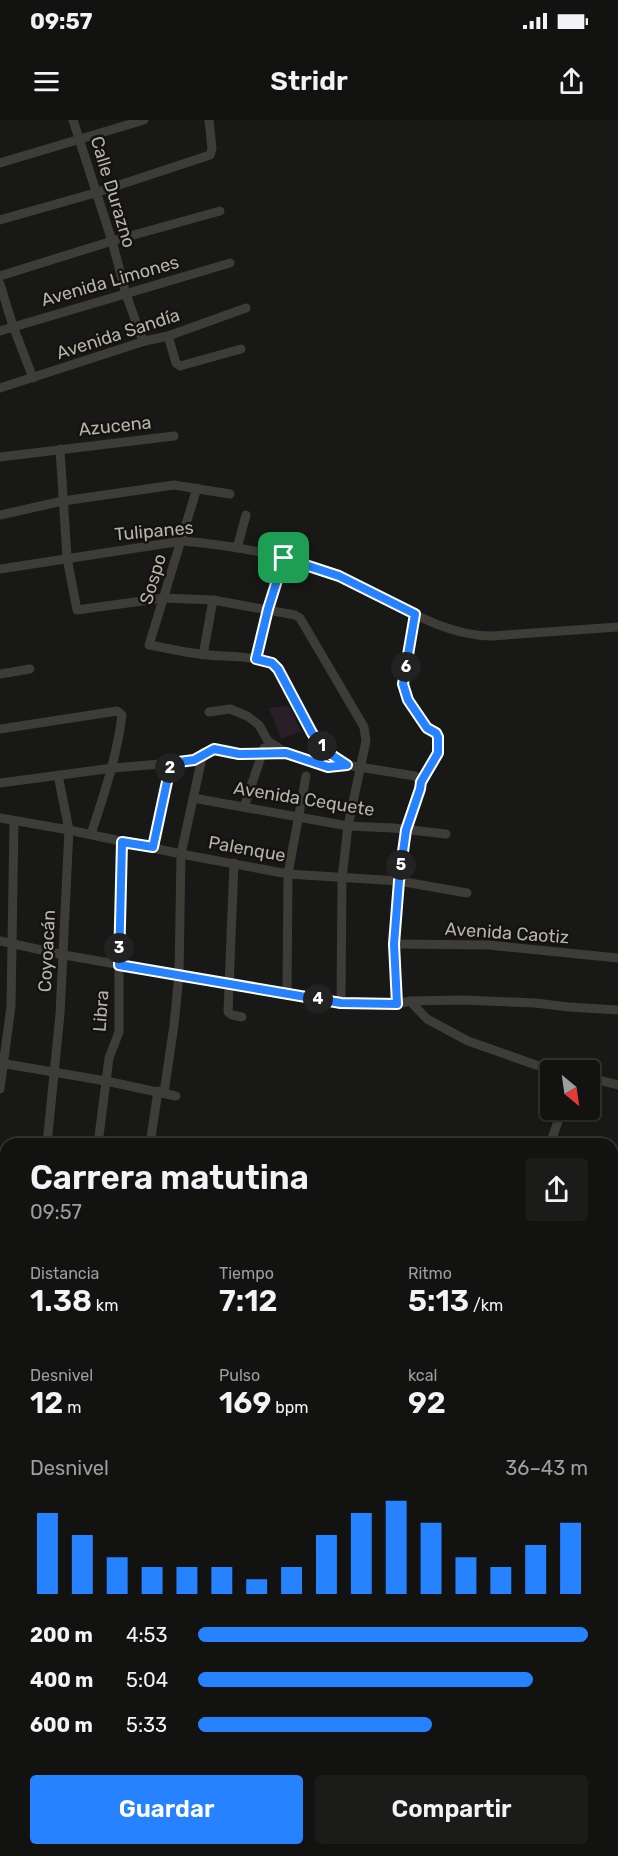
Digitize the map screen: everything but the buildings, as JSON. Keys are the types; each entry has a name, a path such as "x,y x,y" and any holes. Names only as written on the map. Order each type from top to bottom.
{"street":[{"name":"Calle Durazno","path":"73,120 112,241 126,294 141,336 145,341"},
{"path":"0,163 144,120"},
{"path":"0,220 95,193 210,155 212,149 209,120"},
{"path":"0,276 112,241 220,211"},
{"name":"Avenida Limones","path":"0,331 230,263"},
{"path":"0,284 33,378"},
{"name":"Avenida Sandía","path":"0,388 145,341 168,336 246,308"},
{"path":"168,336 176,363 180,366 241,349"},
{"name":"Azucena","path":"0,457 174,436"},
{"path":"60,448 67,558 77,610 164,598 213,600 295,615 300,618 364,727 366,741 348,826 342,878 341,1003"},
{"path":"0,515 63,501 174,485 230,494"},
{"name":"Sospo","path":"197,488 149,645 202,655"},
{"path":"237,548 246,515"},
{"name":"Tulipanes","path":"0,569 182,541 207,543 309,565 339,576 459,633 475,636 618,627"},
{"path":"256,659 284,558"},
{"path":"213,600 202,655 256,659 272,663 278,669 312,733 324,750 347,765"},
{"path":"397,1004 394,944 406,830 420,789 418,779 438,753 436,733 427,728 408,700 403,684 415,614"},
{"path":"0,674 30,669"},
{"path":"209,712 230,709 247,716 259,725 268,741 286,753 328,767 347,765 418,779"},
{"path":"0,729 117,711 122,715 113,768 91,834"},
{"path":"243,807 261,753 268,741"},
{"path":"0,783 58,774 194,760 214,749 239,754 286,753"},
{"path":"151,1138 174,1025 178,975 181,854 203,753"},
{"path":"153,847 171,763"},
{"name":"Coyoacán","path":"48,1138 60,1014 69,830 58,774"},
{"path":"287,995 288,873 306,776"},
{"name":"Avenida Cequete","path":"193,798 348,826 446,834"},
{"name":"Palenque","path":"0,818 288,873 399,881 467,892"},
{"path":"0,1089 11,1006 14,821"},
{"name":"Libra","path":"106,1081 109,1058 119,1032 122,842"},
{"path":"234,863 229,1014 242,1017"},
{"path":"0,940 64,955 341,1003 397,1004 410,1001 463,1000 618,1010"},
{"name":"Avenida Caotiz","path":"394,944 489,945 618,958"},
{"path":"410,1001 427,1019 468,1041 540,1066"},
{"path":"2,1063 176,1096"},
{"path":"600,1080 618,1085"},
{"path":"99,1138 106,1081"},
{"path":"552,1138 558,1120"}],"shaded area":[{"path":"289,706 301,731 281,739 269,708"}],"route":[{"path":"284,558 339,576 415,614 403,684 408,700 427,728 436,733 438,753 421,782 406,830 394,944 397,1004 341,1003 119,965 122,842 153,847 171,763 194,760 214,749 239,754 286,753 328,767 347,765 324,750 312,733 278,669 272,663 256,659 284,558"}]}
